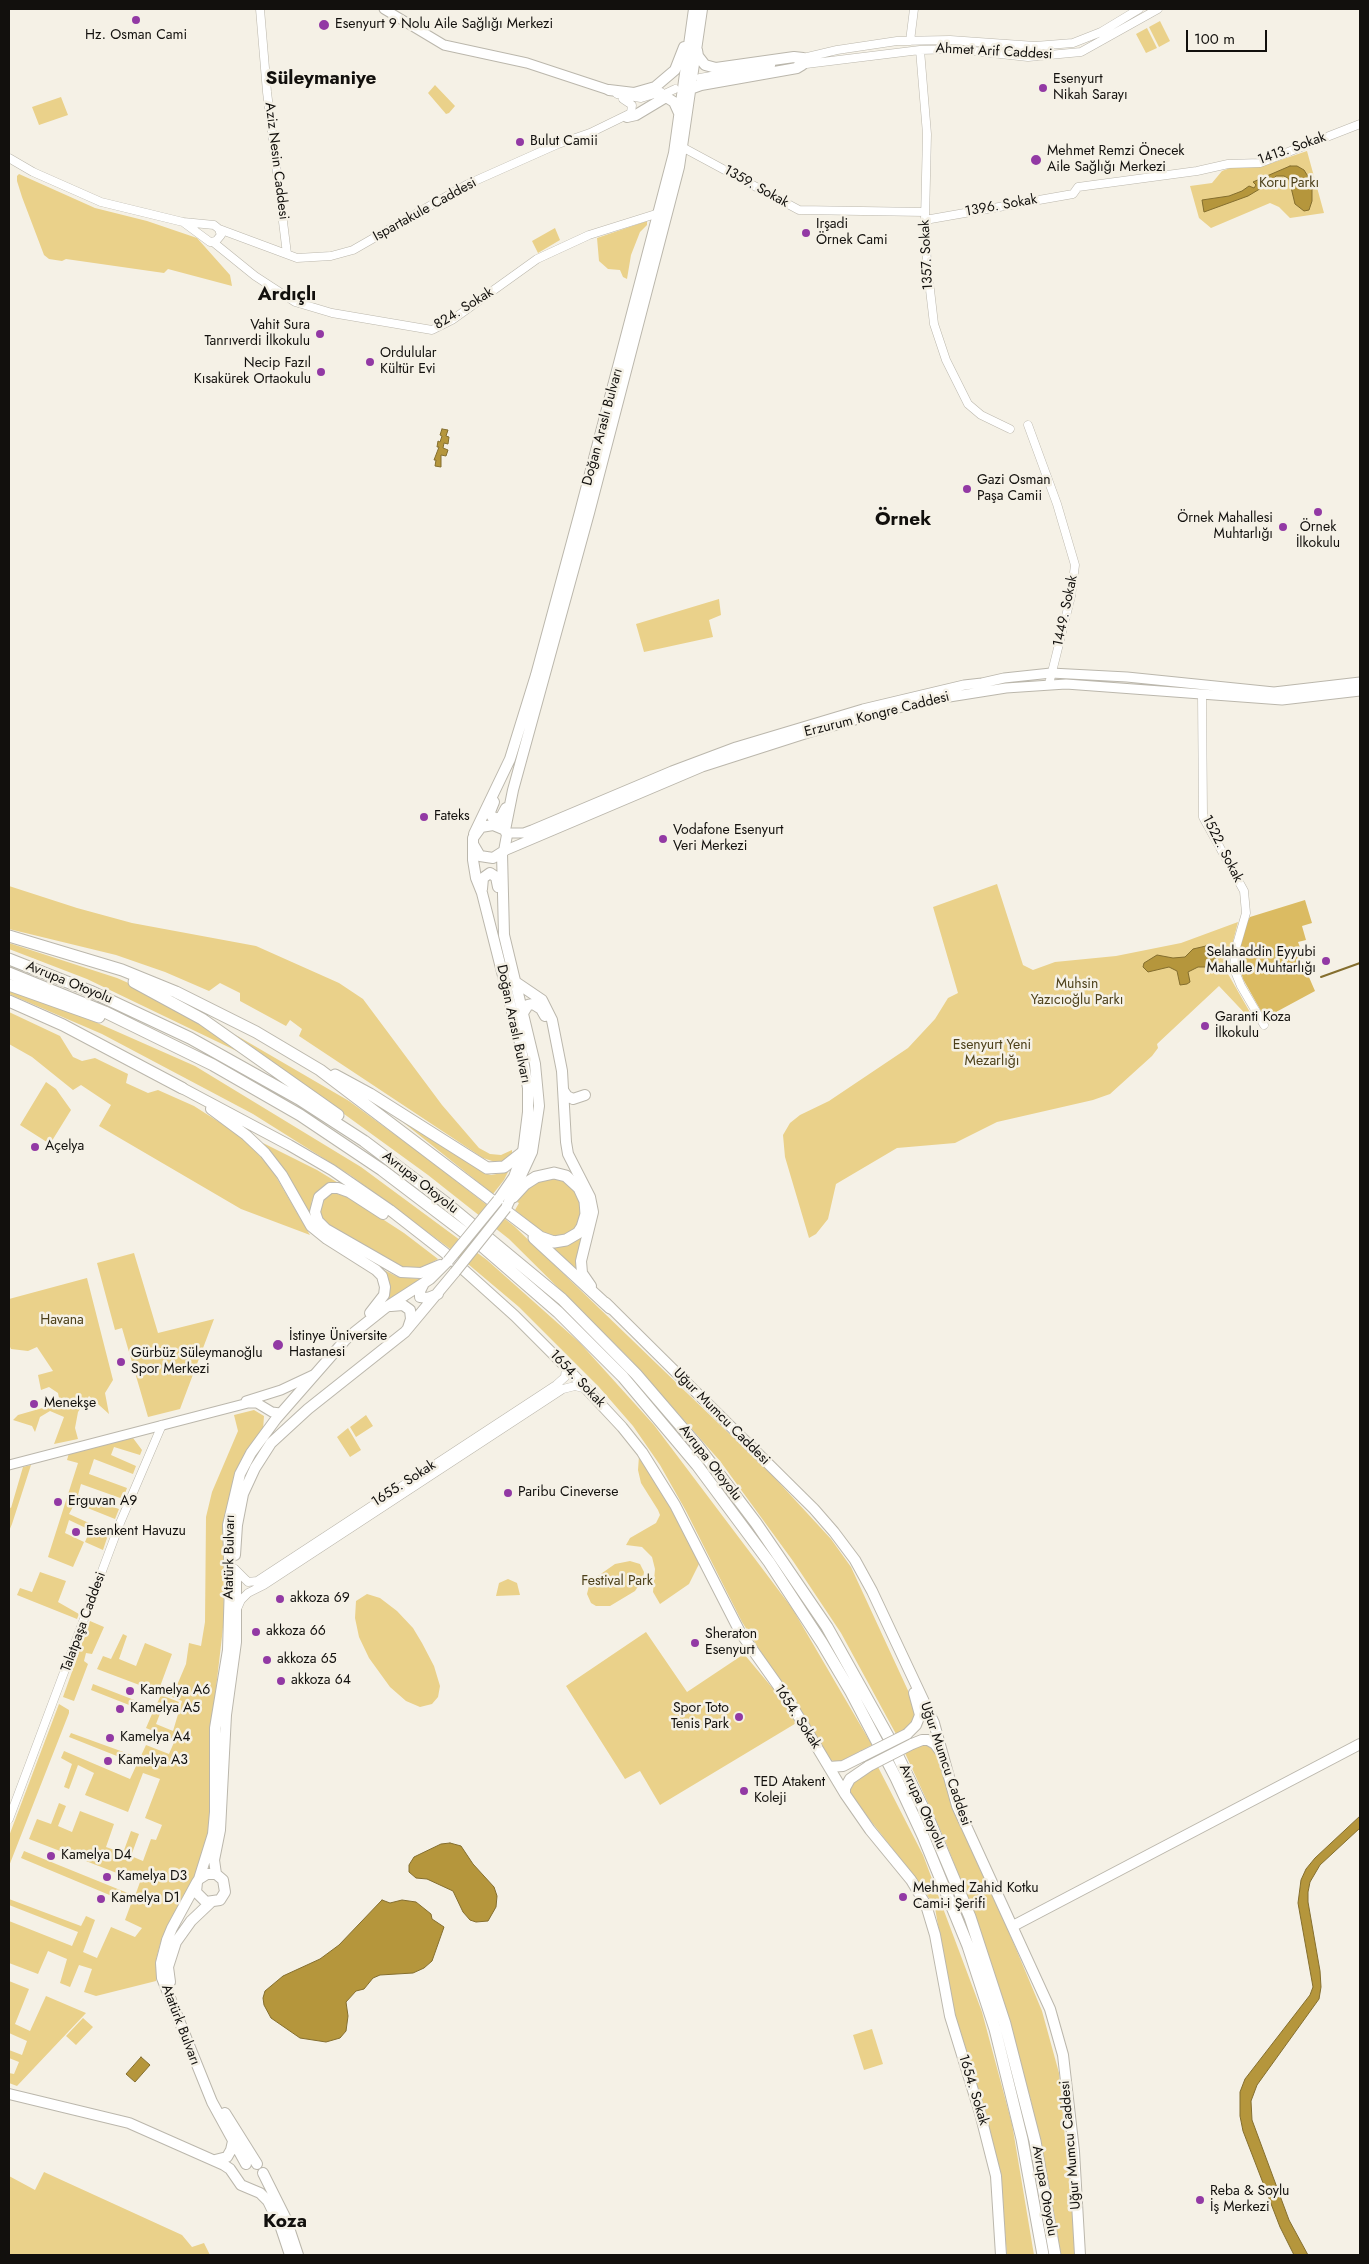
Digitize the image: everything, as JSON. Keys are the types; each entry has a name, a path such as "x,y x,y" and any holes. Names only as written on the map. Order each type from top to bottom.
{"highway":[{"path":"9,936 122,970 193,1000 256,1032 320,1070 540,1237 560,1242 578,1233 582,1227 586,1214 585,1200 579,1188 561,1174 548,1174 536,1177 525,1184 513,1197"},
{"path":"82,957 144,987 202,1019 349,1124 386,1157"},
{"name":"Avrupa Otoyolu","path":"9,959 90,991 190,1038 299,1099 386,1157 525,1267 568,1305 621,1358 662,1403 718,1471 783,1559 827,1627 906,1769 944,1852 979,1943 1005,2024 1028,2109 1055,2255"},
{"name":"Avrupa Otoyolu","path":"9,973 68,996 160,1038 259,1091 340,1141 382,1170 502,1263 558,1312 622,1377 697,1465 746,1529 786,1586 851,1692 896,1778 940,1875 968,1946 1009,2082 1033,2191 1043,2255"},
{"path":"9,985 133,1031 160,1038"},
{"path":"9,1001 63,1026 182,1088"},
{"path":"320,1070 357,1086 487,1168 504,1167 524,1152"},
{"path":"509,1212 610,1308"}],"main road":[{"path":"384,9 444,44 520,61 613,92 634,93 648,90 660,84 674,70 690,32"},
{"name":"Doğan Araslı Bulvarı","path":"446,1257 498,1200 514,1177 524,1152 528,1112 525,1067 482,893 476,878 474,839 506,768 536,675 659,212 674,153 694,9"},
{"name":"Doğan Araslı Bulvarı","path":"455,1272 509,1212 513,1197 532,1152 539,1106 535,1064 526,1009 514,981 504,935 503,852 506,831 513,790 624,384 676,181 702,9"},
{"path":"690,89 701,85 797,68 803,62 794,57 716,68 709,67 700,60 696,47"},
{"path":"629,115 636,115 666,97 674,102 679,114"},
{"name":"Erzurum Kongre Caddesi","path":"506,831 524,833 736,746 923,693 1004,678 1051,673 1127,677 1274,692 1360,682"},
{"name":"Erzurum Kongre Caddesi","path":"503,852 702,767 808,733 924,701 1006,688 1050,684 1099,685 1282,700 1360,691"},
{"path":"506,768 490,812 492,817 497,819 502,817 513,790"},
{"path":"503,852 493,858 486,858 478,854 474,839 478,829 487,825 496,826 506,831"},
{"path":"482,893 483,878 488,874 494,874 498,880 499,914 504,935"},
{"path":"514,981 542,1000 552,1020 564,1089"},
{"path":"526,1009 534,993"},
{"path":"526,1009 536,1005 544,1013 551,1033 564,1089"},
{"path":"182,1088 332,1170 390,1210 446,1257"},
{"path":"182,1088 236,1126 257,1144 274,1164 303,1214 316,1230 382,1276 385,1287 381,1301 346,1339"},
{"name":"Uğur Mumcu Caddesi","path":"564,1089 568,1154 590,1197 593,1212 582,1252 581,1267 585,1279 610,1308 786,1481 834,1532 855,1560 872,1591 934,1723 957,1806 1050,2009 1063,2055 1074,2151 1080,2255"},
{"path":"330,1188 338,1188 348,1192 446,1257 420,1273 400,1272 326,1229 318,1221 315,1212 316,1203 319,1197 330,1188"},
{"name":"Atatürk Bulvarı","path":"216,1874 214,1860 220,1830 224,1786 226,1715 236,1642 237,1609 233,1586 228,1525 235,1492 244,1466 280,1413 346,1339 385,1308 424,1284 446,1257"},
{"name":"1654. Sokak","path":"446,1257 515,1316 588,1389 622,1427 656,1473 697,1546 740,1632 791,1704 844,1794 870,1830 911,1880 926,1905 936,1935 950,2016 980,2113 996,2176 1001,2255"},
{"name":"Atatürk Bulvarı","path":"245,2164 208,2094 162,1978 161,1963 167,1940 198,1880 208,1856 214,1819 215,1728 228,1650 237,1525 248,1482 271,1443 308,1409 405,1332 455,1272"},
{"path":"424,1284 420,1291 420,1297 428,1298 439,1293"},
{"path":"385,1308 398,1304 406,1306 410,1310 411,1319 405,1332"},
{"path":"182,1420 281,1390 313,1375"},
{"path":"9,1465 251,1403 280,1413 308,1409"},
{"path":"266,1432 270,1418 267,1410"},
{"path":"829,1767 843,1766 907,1734 916,1725 920,1715 902,1658"},
{"path":"844,1794 844,1789 850,1779 869,1766 912,1744 928,1740 935,1744 942,1754"},
{"path":"1013,1926 1360,1744"},
{"path":"207,1874 216,1874 225,1884 225,1892 220,1900 210,1903 206,1902 198,1896 196,1887 198,1880 207,1874"},
{"name":"Atatürk Bulvarı","path":"210,1903 180,1935 171,1954 168,1973 174,1994 208,2079 228,2119 260,2169 286,2219 298,2255"},
{"path":"9,2094 129,2123 215,2160 233,2166 245,2164 260,2169 260,2185 254,2189 248,2189"},
{"path":"215,2160 227,2157 233,2141"},
{"path":"215,2160 228,2168 238,2181 248,2189 260,2193 268,2200 281,2228 290,2255"},
{"path":"238,2181 237,2174 245,2164"}],"street":[{"name":"Aziz Nesin Caddesi","path":"260,9 269,108 288,254"},
{"path":"910,41 914,9"},
{"name":"Ahmet Arif Caddesi","path":"803,62 837,50 910,41 999,42 1035,46 1073,43 1101,32 1139,9"},
{"name":"Ahmet Arif Caddesi","path":"700,80 803,62 839,60 920,50 954,49 1034,57 1081,52 1158,9"},
{"path":"988,53 996,49 999,42"},
{"path":"837,50 834,52 834,58 839,60"},
{"name":"1357. Sokak","path":"920,50 927,134 925,216 929,293 934,324 941,347 972,409 1010,429"},
{"name":"Ispartakule Caddesi","path":"219,229 288,254 309,258 331,256 353,250 468,184 629,115 674,88 653,96 641,98 613,92"},
{"path":"613,92 632,105 629,115"},
{"name":"1413. Sokak","path":"1076,191 1078,187 1197,171 1228,164 1260,163 1360,124"},
{"name":"1359. Sokak","path":"682,147 799,210 925,216"},
{"path":"9,158 33,172 92,198 183,222 214,225 219,229 220,238 213,242 207,240 183,222"},
{"name":"1396. Sokak","path":"925,216 1072,194 1076,191"},
{"name":"824. Sokak","path":"213,242 254,276 295,302 332,313 432,330 452,320 537,259 589,235 659,212"},
{"path":"204,236 204,230 208,225"},
{"name":"1449. Sokak","path":"1028,424 1058,504 1075,565 1072,596 1051,673 1050,684"},
{"name":"1522. Sokak","path":"1202,694 1203,817 1244,891 1246,913 1235,951 1234,968 1241,986 1264,1025"},
{"name":"1655. Sokak","path":"248,1593 264,1585 325,1541 560,1383 566,1374 566,1367"},
{"name":"1655. Sokak","path":"235,1569 246,1581 255,1582 325,1541 564,1389 575,1386 588,1389"},
{"name":"Talatpaşa Caddesi","path":"9,1819 120,1523 162,1425"},
{"path":"233,1586 248,1593 241,1600 237,1609"}],"green space":[{"path":"1160,21 1170,41 1159,47 1149,27"},
{"path":"1147,28 1157,48 1146,53 1136,34"},
{"path":"435,85 455,106 449,113 446,114 428,93"},
{"path":"61,97 68,115 39,125 32,107"},
{"name":"Koru Parkı","path":"1307,151 1324,213 1290,218 1279,207 1270,203 1211,228 1199,218 1190,186 1212,183 1222,171 1238,165 1260,167"},
{"path":"19,174 95,208 147,221 197,238 230,275 232,286 168,269 164,273 66,259 62,261 49,259 44,255 22,197 17,181"},
{"path":"647,221 647,225 640,232 631,255 627,279 623,277 620,270 608,269 599,261 597,238"},
{"path":"555,228 560,240 538,253 532,241"},
{"path":"719,599 721,615 709,620 713,637 644,652 636,624"},
{"name":"Esenyurt Yeni Mezarlığı","path":"997,884 1023,965 1033,970 1055,962 1116,956 1181,943 1238,922 1227,965 1224,967 1255,1021 1254,1023 1219,986 1157,1044 1158,1048 1152,1056 1110,1094 1093,1100 997,1122 955,1143 897,1148 836,1184 828,1219 816,1234 809,1238 785,1157 783,1135 790,1123 800,1115 829,1101 908,1048 935,1019 948,998 958,993 933,907"},
{"path":"9,886 132,923 256,946 339,983 363,999 442,1105 479,1148 490,1154 501,1155 512,1150 512,1156 498,1163 483,1158 299,1036 302,1029 290,1020 286,1026 240,1001 240,993 220,983 209,991 165,972 116,955 9,929"},
{"path":"9,943 117,978 167,1000 245,1055 87,979 9,949"},
{"path":"9,990 68,1010 195,1066 361,1167 487,1260 580,1343 654,1425 792,1608 872,1745 839,1762 829,1760 742,1622 686,1511 660,1465 633,1426 599,1387 519,1307 449,1248 350,1175 253,1114 102,1034 9,994"},
{"path":"9,1012 60,1036 73,1057 82,1061 95,1058 128,1074 126,1083 148,1093 158,1090 194,1106 241,1136 271,1168 310,1235 241,1209 99,1126 111,1105 81,1085 73,1090 32,1057 9,1044"},
{"path":"234,1034 349,1101 514,1226 772,1475 831,1539 851,1567 911,1697 916,1711 912,1726 896,1734 841,1633 793,1561 720,1461 629,1358 509,1239 428,1175"},
{"path":"46,1082 56,1089 71,1110 50,1144 20,1125"},
{"path":"394,1115 484,1173 491,1175 508,1172 504,1180 493,1194"},
{"path":"263,1143 317,1170 340,1184 329,1184 319,1190 312,1200 310,1214 308,1215"},
{"path":"548,1178 562,1180 574,1187 582,1202 579,1226 561,1238 547,1236 515,1210 519,1203 517,1202 530,1185"},
{"path":"328,1194 338,1194 350,1198 404,1233 438,1259 419,1270 404,1269 328,1226 321,1220 318,1205"},
{"path":"585,1228 577,1271 552,1248 553,1245"},
{"path":"134,1253 158,1333 214,1319 180,1409 148,1417 122,1328 115,1330 97,1263"},
{"path":"384,1270 398,1277 421,1279 387,1301 389,1294"},
{"name":"Havana","path":"87,1278 113,1380 105,1393 109,1414 89,1396 78,1412 75,1428 78,1439 54,1444 64,1417 50,1411 40,1417 35,1432 32,1426 13,1420 18,1415 60,1403 58,1393 49,1387 41,1390 38,1375 53,1371 37,1347 28,1351 11,1349 9,1345 9,1299"},
{"path":"254,1410 264,1416 263,1430 234,1480 223,1528 224,1619 212,1723 211,1820 206,1855 160,1944 156,1960 156,1981 96,1996 84,1992 92,1969 79,1965 70,1987 60,1983 67,1959 48,1951 38,1974 9,1963 9,1921 72,1946 78,1932 9,1905 9,1899 81,1926 86,1916 95,1920 83,1952 97,1958 111,1927 135,1937 142,1928 125,1920 131,1904 21,1858 24,1851 135,1896 140,1882 29,1839 37,1819 51,1824 59,1803 66,1806 58,1826 72,1832 80,1811 114,1824 106,1847 123,1853 131,1831 139,1834 131,1856 143,1861 151,1839 156,1840 162,1825 145,1818 160,1779 143,1773 128,1812 85,1795 94,1773 78,1765 69,1789 64,1787 72,1764 61,1758 64,1751 130,1779 137,1764 69,1737 71,1733 140,1758 146,1745 169,1754 175,1740 146,1728 152,1714 91,1690 93,1684 155,1708 161,1695 179,1702 176,1707 164,1703 156,1724 173,1731 182,1701 172,1697 186,1664 189,1643 201,1646 205,1622 206,1517 212,1492 238,1431 234,1415"},
{"path":"366,1415 373,1426 356,1437 350,1427"},
{"path":"348,1428 361,1450 350,1457 337,1437"},
{"path":"133,1438 142,1450 140,1455 114,1447 111,1455 136,1466 133,1474 94,1459 89,1474 127,1488 123,1499 81,1484 78,1495 119,1509 115,1519 75,1503 69,1514 109,1532 103,1550 85,1542 90,1530 69,1520 65,1533 84,1542 73,1567 48,1557 78,1463 67,1460 69,1453"},
{"path":"639,1456 648,1467 700,1562 689,1584 660,1604 653,1592 655,1569 652,1557 642,1547 626,1545 630,1538 656,1523 660,1515 641,1483 638,1470"},
{"path":"31,1465 9,1531 9,1507 11,1508 23,1467"},
{"name":"Festival Park","path":"630,1561 640,1564 644,1572 643,1579 635,1591 610,1606 596,1606 591,1603 587,1594 589,1586 595,1578 615,1564"},
{"path":"40,1572 66,1581 58,1602 79,1614 77,1619 17,1595 20,1588 32,1592"},
{"path":"508,1579 517,1583 520,1595 496,1596 499,1583"},
{"path":"367,1594 380,1598 397,1611 413,1628 422,1643 434,1666 440,1686 438,1697 432,1704 420,1707 406,1701 390,1687 369,1658 359,1637 355,1618 356,1601"},
{"path":"90,1621 104,1627 92,1654 86,1653 84,1661 88,1664 74,1701 63,1697"},
{"path":"646,1632 687,1692 744,1654 785,1703 798,1722 660,1805 640,1771 625,1779 566,1686"},
{"path":"123,1634 127,1636 119,1659 136,1666 145,1643 172,1654 158,1692 97,1669 103,1656 111,1659"},
{"path":"59,1704 69,1710 69,1713 9,1866 9,1836"},
{"path":"928,1743 936,1752 954,1812 1006,1925 1042,2011 1059,2073 1076,2255 1061,2255 1049,2184 1031,2101 999,1987 975,1917 944,1838 905,1753 918,1744"},
{"path":"878,1767 923,1855 982,2012 1012,2124 1034,2255 1007,2255 1000,2176 955,2021 935,1908 921,1885 852,1797 850,1788 856,1779"},
{"path":"9,1981 29,1989 15,2024 30,2031 46,1996 86,2013 17,2086 9,2083 9,2073 14,2074 19,2062 9,2058 9,2050 22,2055 27,2041 9,2033"},
{"path":"83,2018 93,2027 76,2045 66,2036"},
{"path":"872,2029 883,2064 864,2070 853,2035"},
{"path":"44,2172 182,2235 192,2247 204,2243 210,2255 9,2255 9,2176 35,2190"}],"shaded area":[{"path":"1290,166 1297,166 1304,170 1312,183 1312,201 1309,210 1304,211 1295,204 1289,179 1284,176 1276,176 1268,184 1248,196 1204,212 1202,200 1229,196 1249,186 1254,188 1256,185 1253,182"},
{"path":"442,429 448,430 446,436 449,437 448,444 444,443 443,448 448,450 446,456 441,455 441,467 435,466 436,460 434,460 439,447 437,447 438,441 440,442 442,436 440,435"},
{"path":"1305,900 1312,923 1302,926 1306,940 1298,942 1304,958 1301,959 1315,991 1265,1018 1243,979 1239,965 1239,952 1247,922 1250,917"},
{"path":"1206,946 1211,947 1216,960 1212,967 1198,967 1188,972 1190,982 1187,984 1180,985 1177,971 1169,967 1148,972 1143,967 1144,963 1157,955 1173,958 1185,957 1193,949"},
{"path":"1360,1816 1360,1828 1320,1865 1310,1882 1308,1902 1320,1971 1321,1987 1319,1999 1257,2085 1251,2101 1252,2120 1289,2220 1308,2255 1294,2255 1280,2227 1243,2131 1240,2116 1240,2092 1245,2079 1310,1995 1313,1987 1298,1903 1301,1880 1306,1869 1315,1858"},
{"path":"450,1843 461,1846 473,1864 494,1887 497,1896 496,1907 488,1921 476,1922 470,1920 463,1912 453,1891 427,1879 416,1878 409,1872 409,1865 414,1857 441,1844"},
{"path":"382,1900 390,1903 402,1900 416,1902 431,1914 432,1919 444,1927 432,1961 424,1968 413,1973 380,1975 373,1978 364,1989 356,1991 346,2002 348,2016 346,2031 340,2038 326,2042 300,2038 271,2018 264,2005 265,1991 283,1976 320,1959 339,1945"},
{"path":"141,2057 150,2065 135,2082 126,2074"}],"waterway":[{"path":"1321,977 1360,963"}],"place":[{"name":"Hz. Osman Cami","path":"136,20"},
{"name":"Esenyurt 9 Nolu Aile Sağlığı Merkezi","path":"324,25"},
{"name":"Esenyurt Nikah Sarayı","path":"1043,88"},
{"name":"Bulut Camii","path":"520,142"},
{"name":"Mehmet Remzi Önecek Aile Sağlığı Merkezi","path":"1036,160"},
{"name":"Irşadi Örnek Cami","path":"806,233"},
{"name":"Vahit Sura Tanrıverdi İlkokulu","path":"320,334"},
{"name":"Ordulular Kültür Evi","path":"370,362"},
{"name":"Necip Fazıl Kısakürek Ortaokulu","path":"321,372"},
{"name":"Gazi Osman Paşa Camii","path":"967,489"},
{"name":"Örnek İlkokulu","path":"1318,512"},
{"name":"Örnek Mahallesi Muhtarlığı","path":"1283,527"},
{"name":"Fateks","path":"424,817"},
{"name":"Vodafone Esenyurt Veri Merkezi","path":"663,839"},
{"name":"Selahaddin Eyyubi Mahalle Muhtarlığı","path":"1326,961"},
{"name":"Garanti Koza İlkokulu","path":"1205,1026"},
{"name":"Açelya","path":"35,1147"},
{"name":"İstinye Üniversite Hastanesi","path":"278,1345"},
{"name":"Gürbüz Süleymanoğlu Spor Merkezi","path":"121,1362"},
{"name":"Menekşe","path":"34,1404"},
{"name":"Paribu Cineverse","path":"508,1493"},
{"name":"Erguvan A9","path":"58,1502"},
{"name":"Esenkent Havuzu","path":"76,1532"},
{"name":"akkoza 69","path":"280,1599"},
{"name":"akkoza 66","path":"256,1632"},
{"name":"Sheraton Esenyurt","path":"695,1643"},
{"name":"akkoza 65","path":"267,1660"},
{"name":"akkoza 64","path":"281,1681"},
{"name":"Kamelya A6","path":"130,1691"},
{"name":"Kamelya A5","path":"120,1709"},
{"name":"Spor Toto Tenis Park","path":"739,1717"},
{"name":"Kamelya A4","path":"110,1738"},
{"name":"Kamelya A3","path":"108,1761"},
{"name":"TED Atakent Koleji","path":"744,1791"},
{"name":"Kamelya D4","path":"51,1856"},
{"name":"Kamelya D3","path":"107,1877"},
{"name":"Mehmed Zahid Kotku Cami-i Şerifi","path":"903,1897"},
{"name":"Kamelya D1","path":"101,1899"},
{"name":"Reba & Soylu İş Merkezi","path":"1200,2200"}],"district":[{"name":"Süleymaniye","path":"321,79"},
{"name":"Ardıçlı","path":"287,295"},
{"name":"Örnek","path":"903,520"},
{"name":"Koza","path":"285,2222"}],"park label":[{"name":"Muhsin Yazıcıoğlu Parkı","path":"1077,994"}]}
